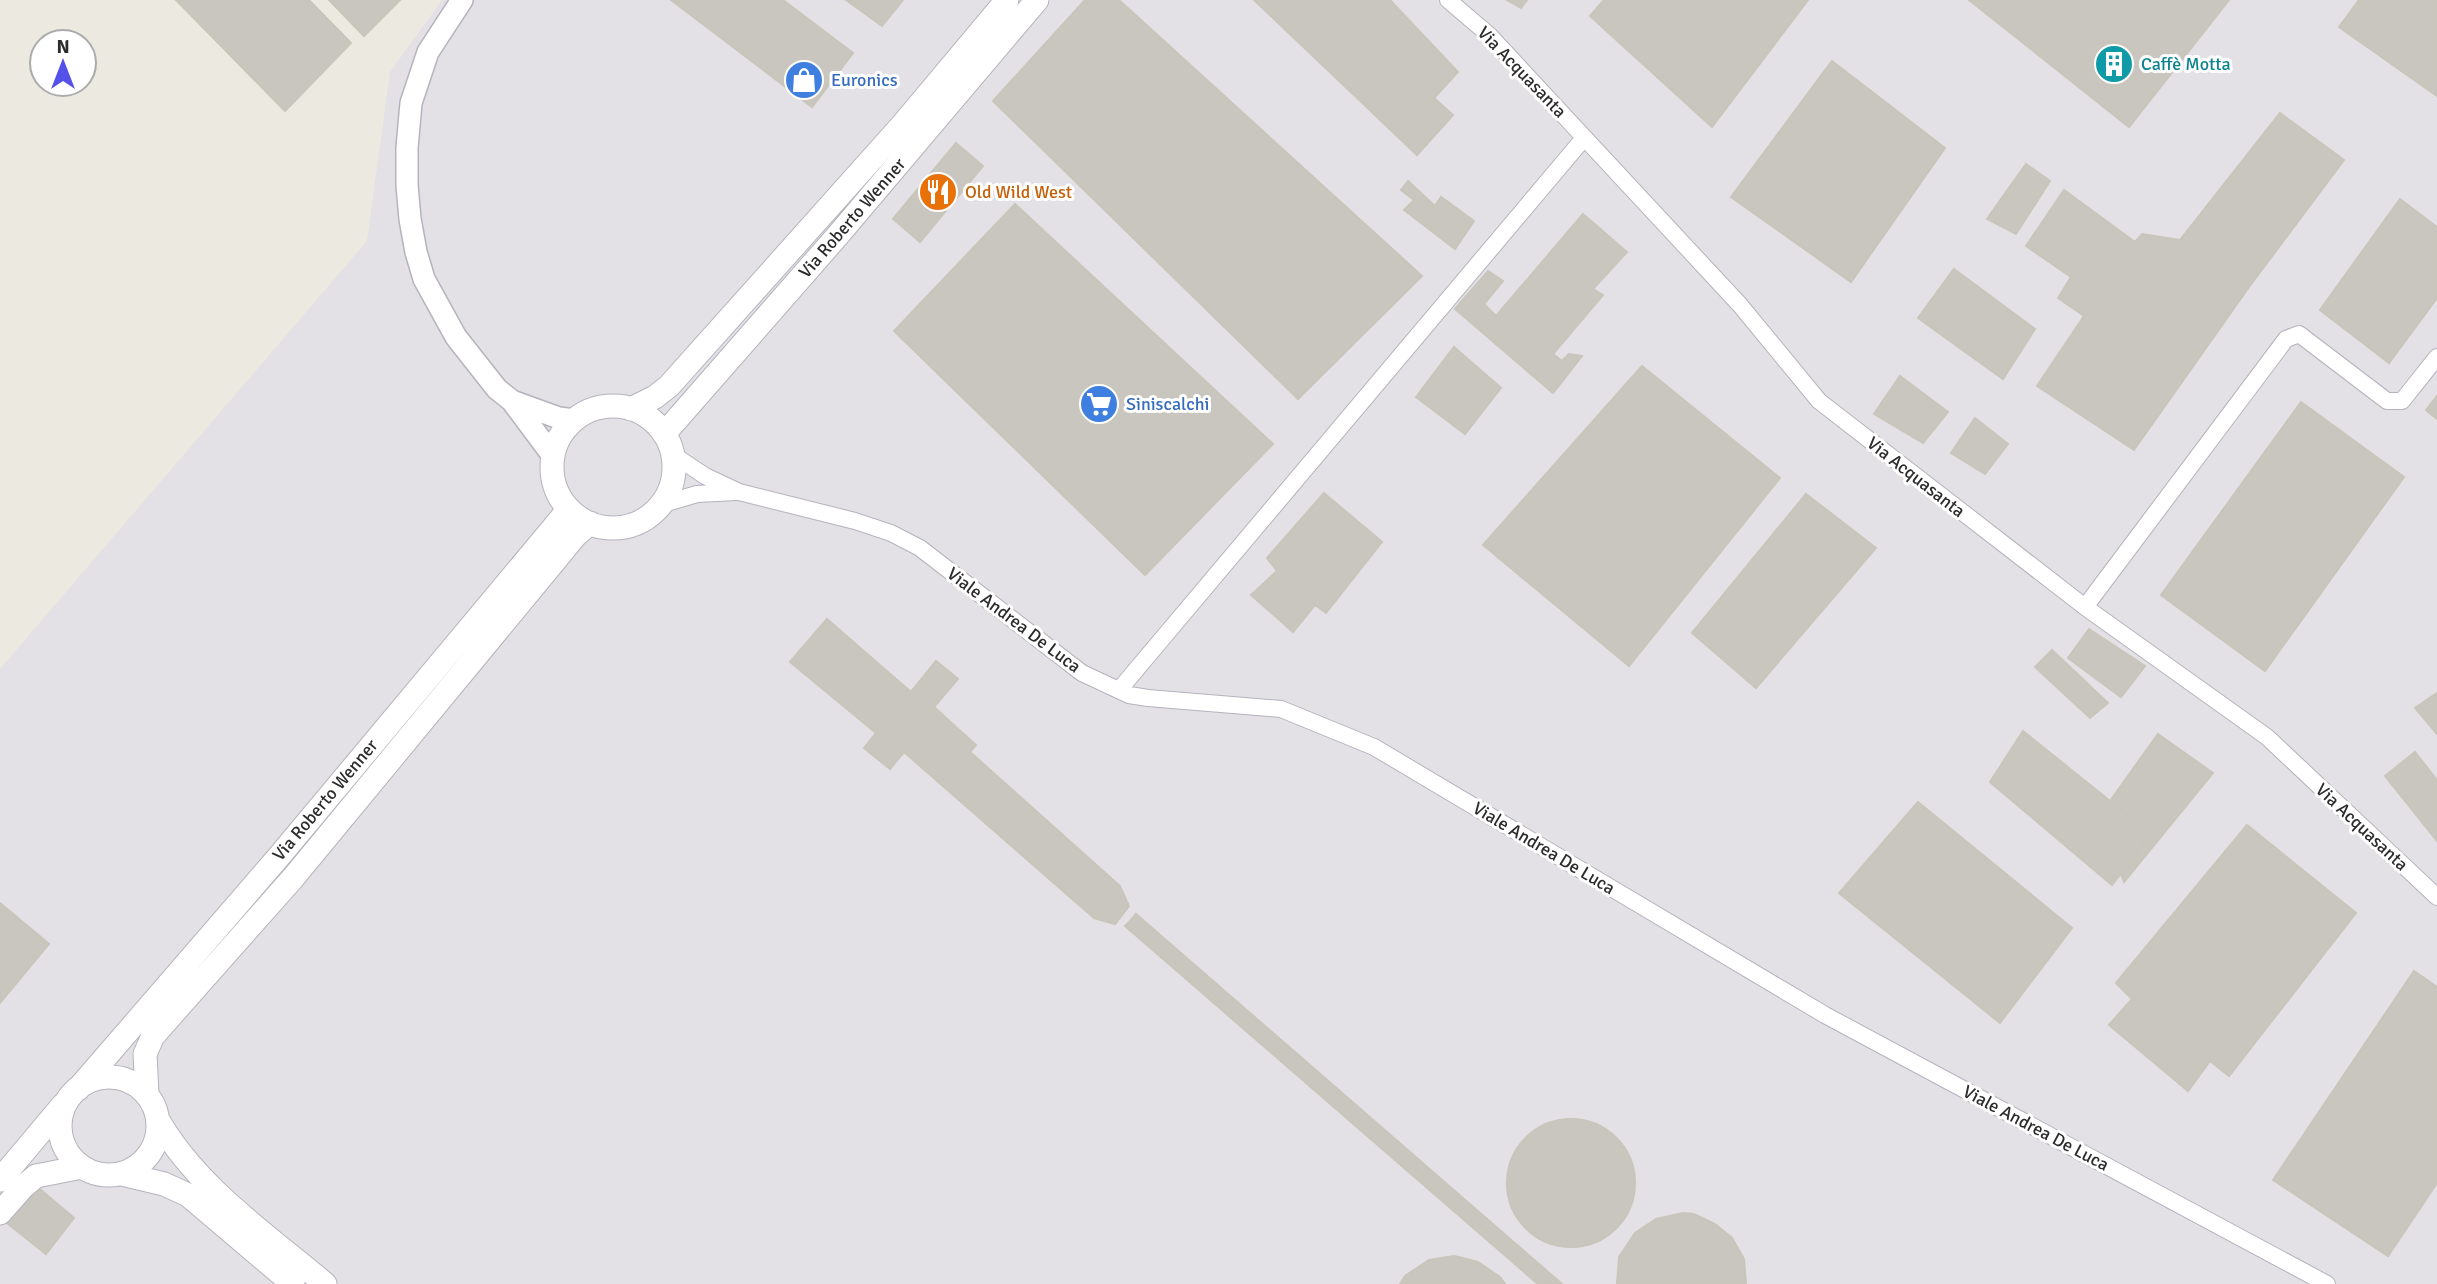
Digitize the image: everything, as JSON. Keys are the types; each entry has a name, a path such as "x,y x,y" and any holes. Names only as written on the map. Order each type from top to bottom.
{"main road":[{"name":"Via Roberto Wenner","path":"631,409 655,397 669,386 904,123 1007,0"},
{"name":"Via Roberto Wenner","path":"668,444 839,234 1037,0"},
{"path":"607,406 631,409 650,418 668,444 673,475 666,496 652,513 633,524 611,527 590,523 569,509 556,490 553,456 561,434 573,420 584,413 607,406"},
{"name":"Via Roberto Wenner","path":"0,1180 276,860 569,509"},
{"name":"Via Roberto Wenner","path":"147,1094 145,1054 153,1036 293,878 576,535 590,523"},
{"path":"122,1174 137,1167 149,1156 156,1141 156,1109 147,1094 127,1080 98,1078 75,1092 63,1108 60,1124 66,1150 82,1167 94,1173 122,1174 164,1184 188,1195 293,1284"},
{"path":"158,1120 172,1145 191,1169 325,1284"},
{"path":"0,1213 23,1187 36,1177 82,1167"}],"street":[{"path":"462,0 428,52 411,103 407,148 410,219 424,279 441,312 477,366 497,389 512,401 553,456"},
{"name":"Via Acquasanta","path":"1448,0 1489,35 1740,305 1819,401 2085,607 2267,737 2437,897"},
{"path":"1119,690 1584,138"},
{"path":"2085,607 2286,339 2299,334 2387,401 2402,401 2437,357"},
{"path":"512,401 559,418 573,420"},
{"path":"668,444 705,476 739,492"},
{"path":"660,505 697,494 739,492"},
{"name":"Viale Andrea De Luca","path":"739,492 844,518 891,533 920,548 1061,659 1082,673 1119,690 1148,698 1281,709 1374,747 1825,1015 2327,1284"}],"shaded area":[{"path":"442,0 2437,0 2437,1284 0,1284 0,669 367,241 390,72"}],"building":[{"path":"176,0 309,0 351,43 285,111"},
{"path":"329,0 400,0 364,36"},
{"name":"Euronics","path":"671,0 783,0 853,53 812,107"},
{"path":"846,0 903,0 882,26"},
{"path":"1085,0 1119,0 1422,276 1298,399 993,101"},
{"path":"1254,0 1390,0 1458,72 1434,98 1453,115 1417,155"},
{"path":"1507,0 1527,0 1521,8"},
{"path":"1604,0 1808,0 1712,127 1590,16"},
{"name":"Caffè Motta","path":"1969,0 2229,0 2129,127"},
{"path":"2359,0 2437,0 2437,96 2339,27"},
{"path":"1832,61 1945,148 1851,282 1731,197"},
{"path":"2280,113 2344,160 2249,287 2180,240"},
{"name":"Old Wild West","path":"956,143 983,166 920,242 893,219"},
{"path":"2026,164 2050,181 2016,234 1987,219"},
{"path":"1408,181 1435,206 1441,197 1474,221 1455,249 1404,210 1414,200 1401,190"},
{"path":"2064,190 2135,242 2142,234 2180,240 2249,287 2134,450 2037,386 2084,316 2058,298 2071,277 2026,246"},
{"path":"2400,199 2437,227 2437,298 2389,363 2320,310"},
{"name":"Siniscalchi","path":"1015,204 1273,444 1145,575 894,331"},
{"path":"1583,214 1627,252 1593,289 1603,295 1553,354 1562,361 1569,354 1582,356 1553,393 1455,309 1488,271 1503,281 1484,304 1496,316"},
{"path":"1954,269 2035,329 2003,379 1918,318"},
{"path":"1454,347 1501,388 1465,434 1416,397"},
{"path":"1642,366 1780,478 1629,666 1483,545"},
{"path":"1900,376 1948,412 1923,443 1874,414"},
{"path":"2437,396 2437,419 2426,410"},
{"path":"2301,402 2404,477 2265,671 2161,595"},
{"path":"1975,418 2008,444 1985,474 1951,453"},
{"path":"1324,493 1382,542 1326,613 1315,605 1293,632 1251,595 1277,571 1267,558"},
{"path":"1806,494 1876,548 1756,688 1692,633"},
{"path":"827,619 911,692 936,661 958,679 934,707 976,745 970,752 1120,886 1129,906 1115,924 1094,918 904,752 890,769 864,748 876,733 790,662"},
{"path":"2089,629 2145,666 2121,697 2068,658"},
{"path":"2052,650 2108,703 2090,718 2035,667"},
{"path":"2437,693 2437,734 2415,708"},
{"path":"2023,731 2151,834 2112,885 1990,782"},
{"path":"2158,734 2213,773 2124,882 2121,874 2151,834 2110,801"},
{"path":"2415,752 2437,780 2437,841 2385,776"},
{"path":"1918,802 2072,928 2000,1023 1839,893"},
{"path":"2247,825 2356,913 2229,1076 2210,1061 2188,1091 2109,1025 2132,999 2116,983"},
{"path":"0,903 49,944 0,1003"},
{"path":"1136,914 1562,1284 1549,1284 1130,921"},
{"path":"1130,921 1549,1284 1538,1284 1125,926"},
{"path":"2414,971 2437,987 2437,1183 2388,1256 2273,1180"},
{"path":"1571,1119 1596,1123 1617,1137 1631,1158 1635,1183 1631,1208 1617,1229 1596,1243 1571,1247 1546,1243 1525,1229 1511,1208 1507,1183 1511,1158 1525,1137 1546,1123"},
{"path":"35,1185 74,1218 46,1254 3,1220"},
{"path":"1683,1213 1694,1214 1715,1224 1732,1238 1744,1259 1746,1284 1617,1284 1619,1257 1635,1233 1656,1219"},
{"path":"1454,1256 1478,1262 1500,1277 1505,1284 1400,1284 1405,1276 1429,1260"}],"place":[{"name":"Caffè Motta","path":"2114,64"},
{"name":"Euronics","path":"804,80"},
{"name":"Old Wild West","path":"938,192"},
{"name":"Siniscalchi","path":"1099,404"}]}
